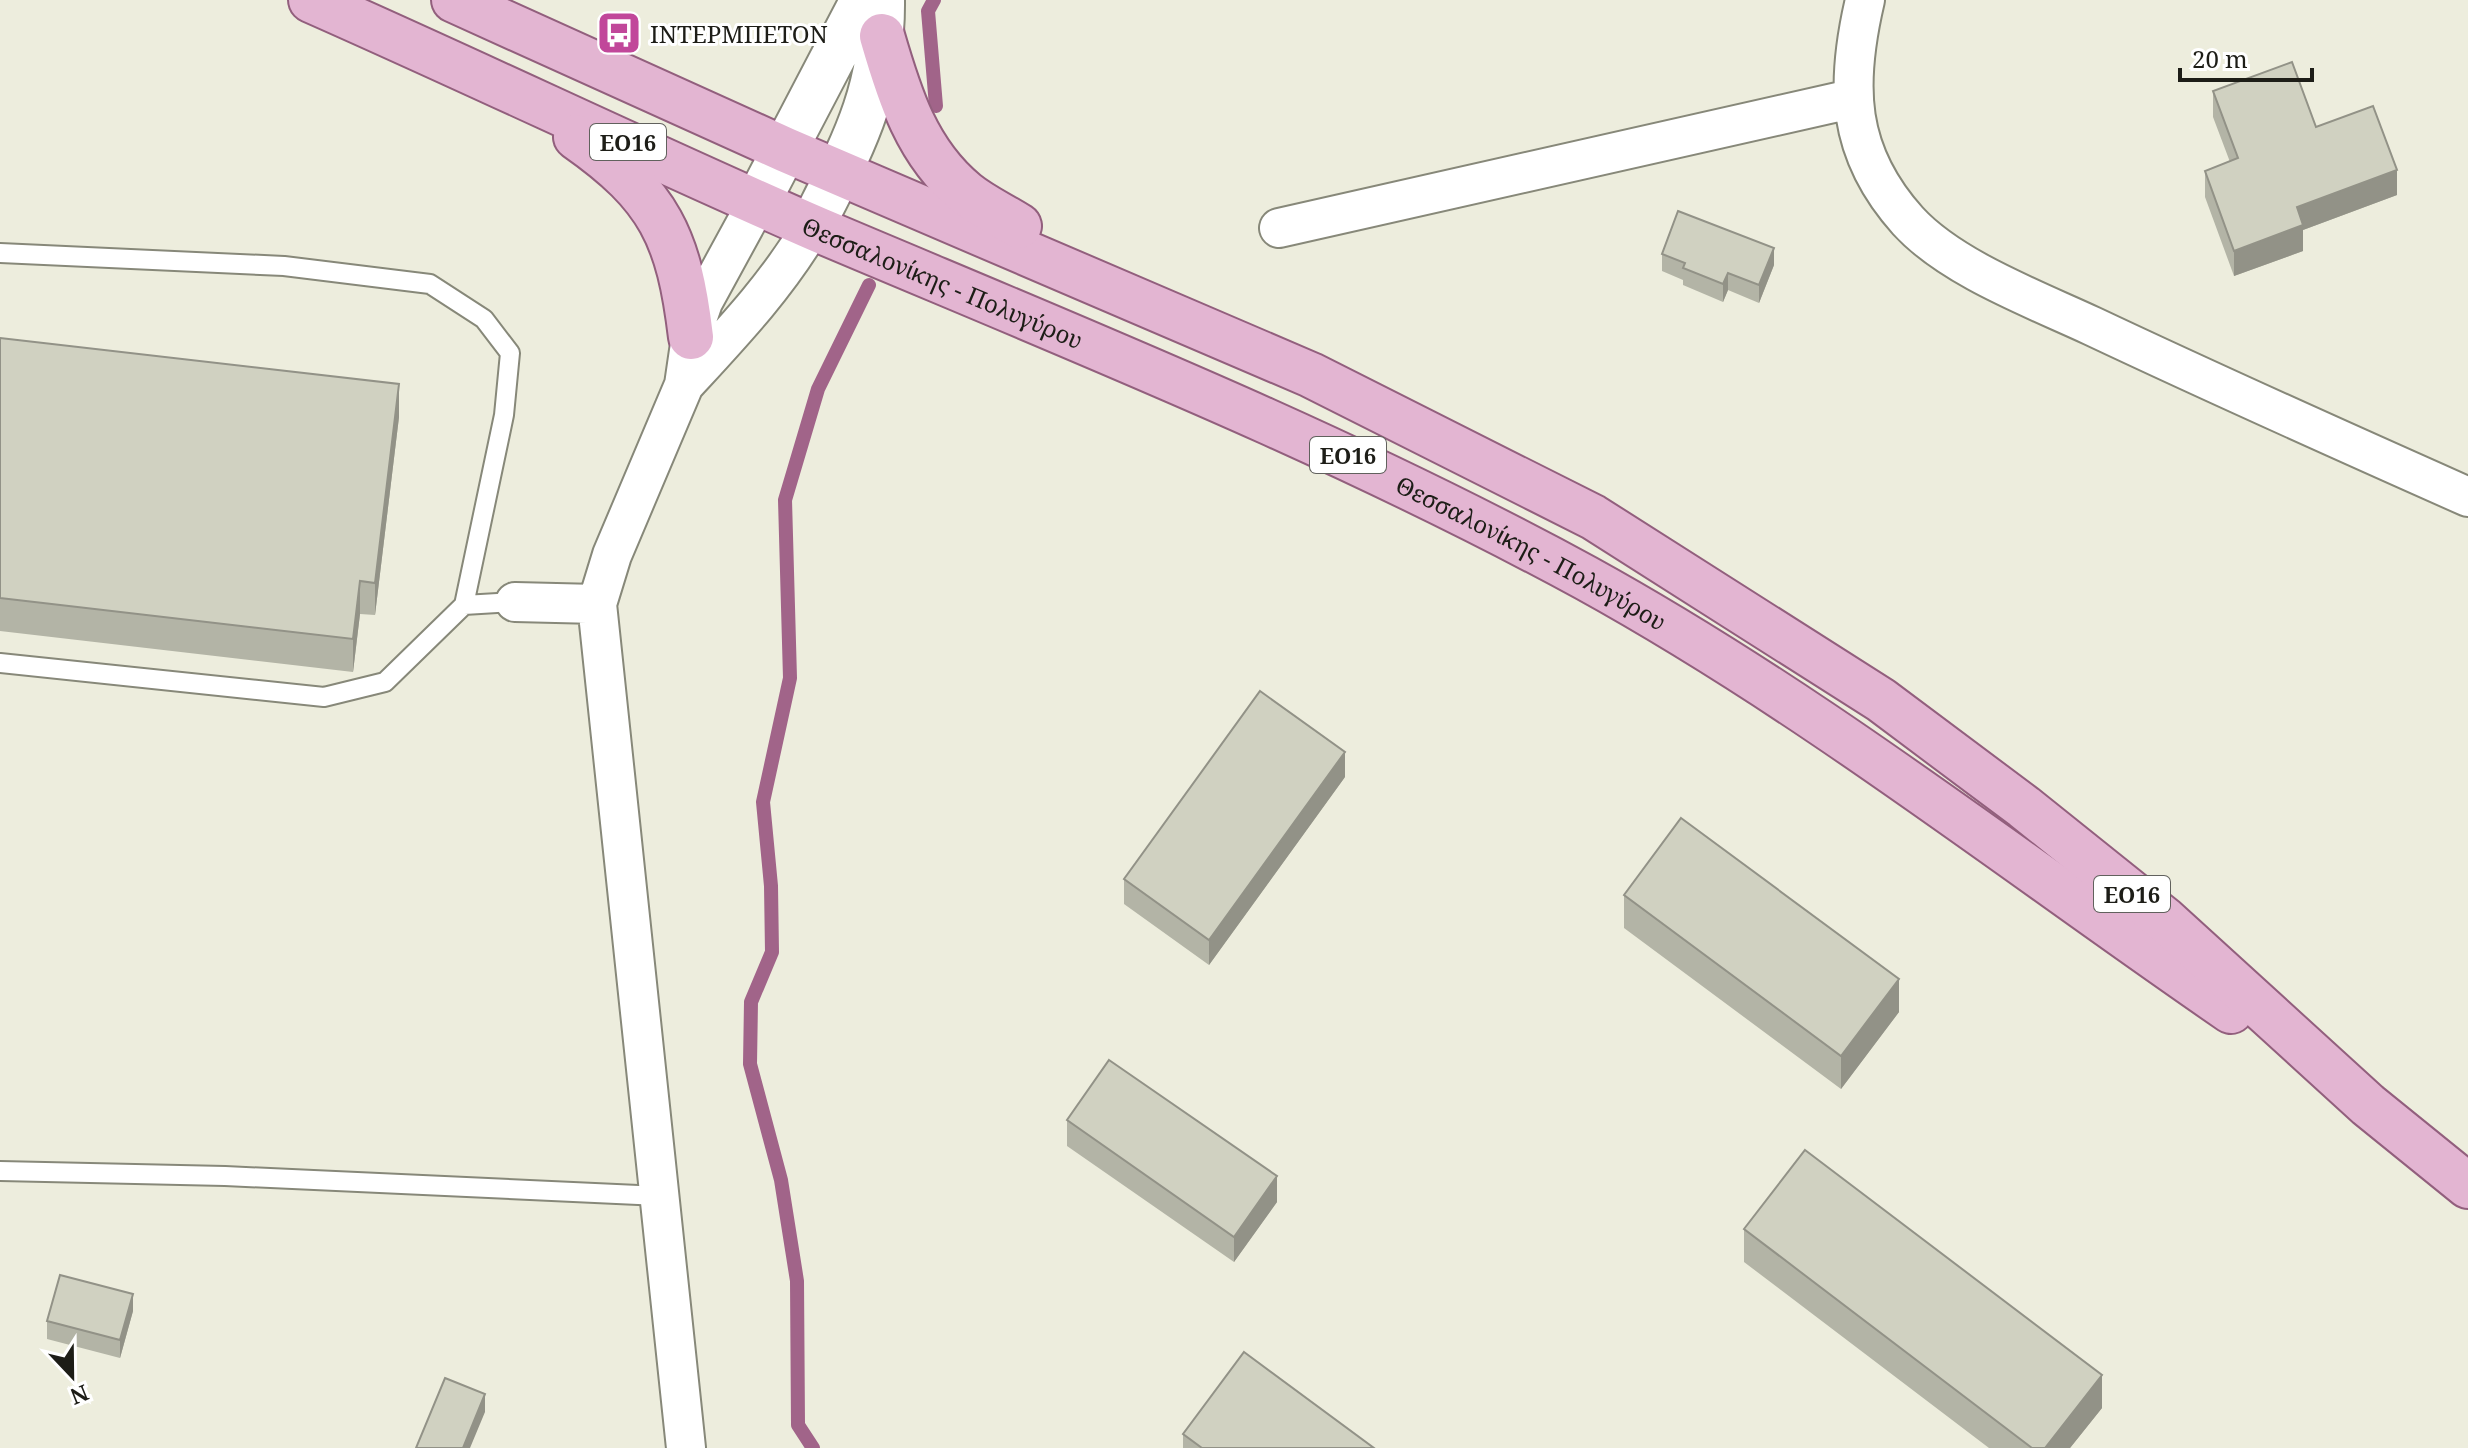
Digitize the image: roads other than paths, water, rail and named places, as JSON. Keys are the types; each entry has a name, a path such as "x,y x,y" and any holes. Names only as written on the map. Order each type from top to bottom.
{"main road":[{"name":"Θεσσαλονίκης - Πολυγύρου","path":"311,0 812,226 1354,458 1591,581 1727,662 1853,746 2368,1105"},
{"name":"Θεσσαλονίκης - Πολυγύρου","path":"454,0 786,150 1311,375 1593,517 1856,684 2024,807 2165,920 2368,1105 2468,1186"},
{"path":"876,12 896,86 914,129 937,165 967,194 1140,300"},
{"path":"498,83 616,165 649,200 669,234 684,277 691,337"}],"street":[{"path":"1865,0 1851,67 1851,99 1860,141 1874,171 1909,222 1937,246 2029,297 2468,497"},
{"path":"686,1448 626,903 597,604 612,555 684,385 691,337 703,302 786,150 876,12"},
{"path":"684,385 754,310 788,267 812,226 862,125 875,85 876,12"},
{"path":"1279,228 1851,99"},
{"path":"515,602 597,604"}],"lane":[{"path":"0,253 284,266 430,284 484,319 510,353 504,415 464,605 385,682 324,697 0,663"},
{"path":"464,605 515,602"},
{"path":"0,1171 225,1176 660,1196"}],"waterway":[{"path":"934,0 928,11 936,106"},
{"path":"813,1448 798,1425 797,1281 781,1180 750,1064 751,1002 772,952 771,886 763,802 790,678 785,500 818,389 869,285"}],"place":[{"name":"ΙΝΤΕΡΜΠΕΤΟΝ","path":"619,33"}]}
